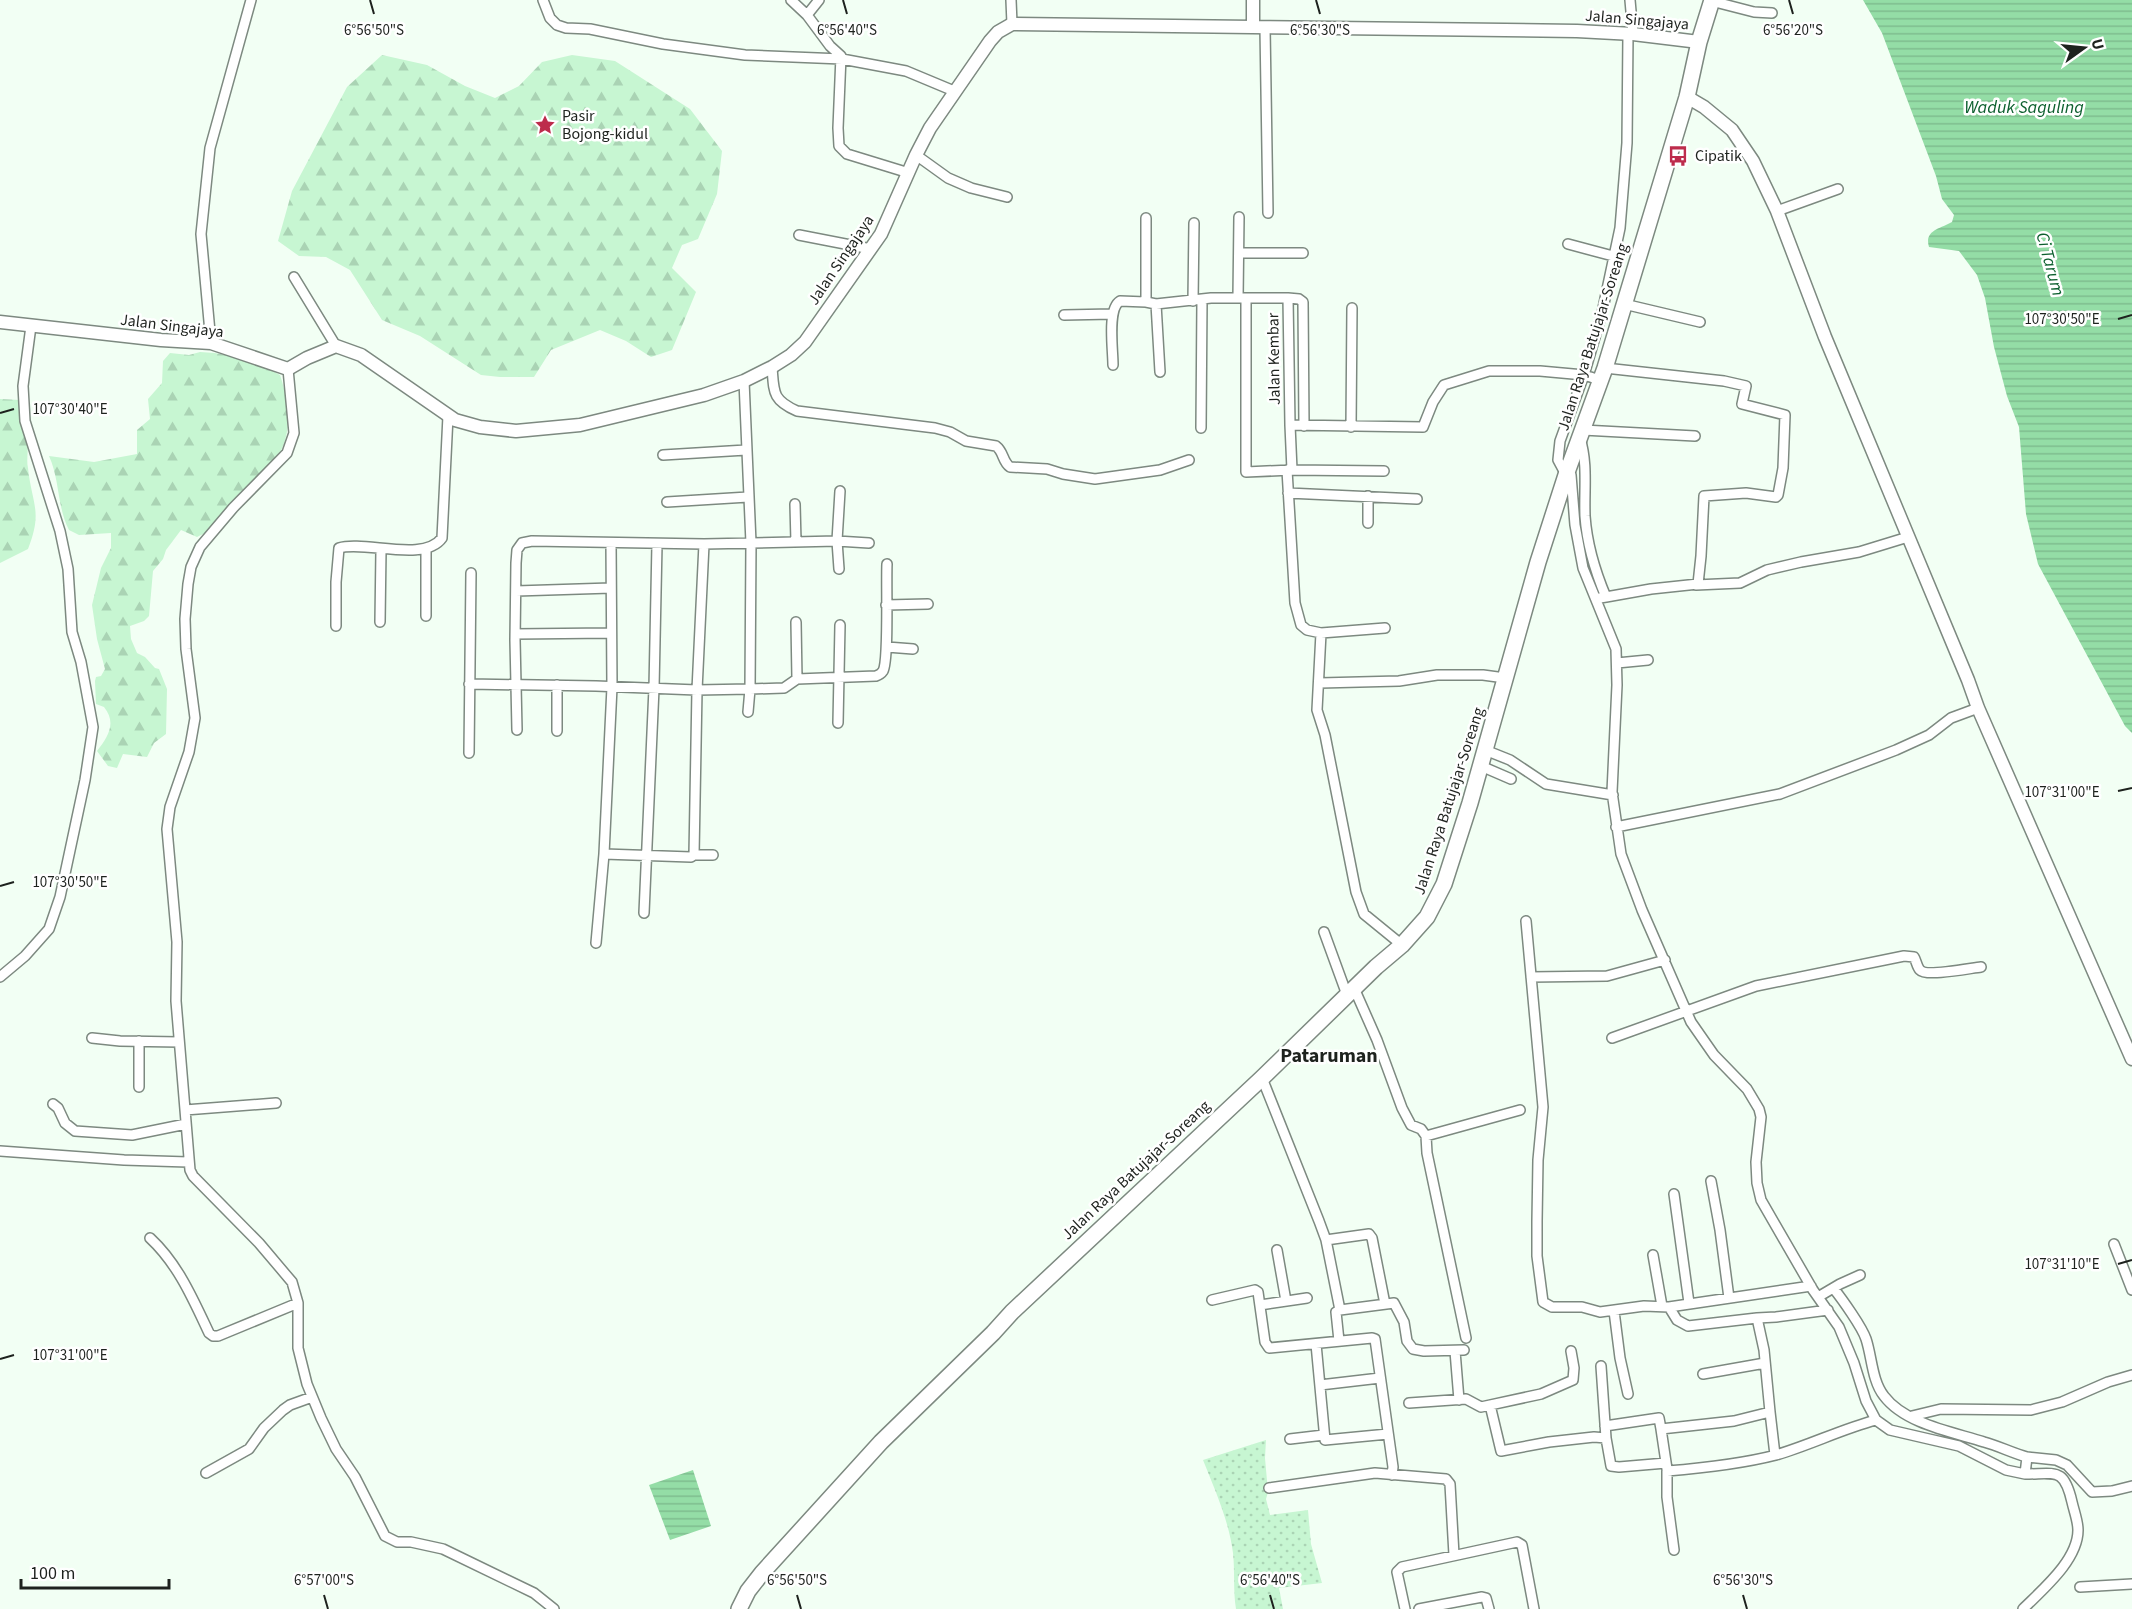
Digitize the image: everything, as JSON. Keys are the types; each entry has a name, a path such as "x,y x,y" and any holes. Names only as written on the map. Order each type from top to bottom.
{"highway":[{"name":"Jalan Raya Batujajar-Soreang","path":"739,1609 748,1591 762,1573 881,1442 1089,1238 1262,1078 1350,991 1402,945 1427,917 1444,884 1481,766 1538,562 1581,437 1594,375 1624,304 1687,97 1699,42 1712,1"}],"street":[{"path":"211,343 201,234 210,148 251,0"},
{"path":"543,0 550,18 557,25 566,28 590,29 663,44 745,55 842,59 906,71 954,90"},
{"path":"790,0 807,15 842,59 839,146 847,154 909,173"},
{"path":"807,15 819,0"},
{"path":"1011,0 1012,24"},
{"path":"1253,0 1259,27 1268,213"},
{"path":"1601,598 1583,568 1572,504 1569,467 1558,460 1558,451 1594,375 1602,313 1620,228 1627,142 1630,0"},
{"path":"1712,1 1754,12 1772,14"},
{"name":"Jalan Singajaya","path":"336,346 361,355 454,420 480,427 516,431 580,425 704,396 744,381 791,355 805,342 881,234 916,155 954,90 990,41 998,32 1012,24 1542,30 1631,34 1699,42"},
{"path":"1687,97 1718,118 1740,140 1753,161 1776,211 1803,284 1978,708 2132,1059"},
{"path":"916,155 948,178 971,188 1007,197"},
{"path":"1776,211 1838,189"},
{"path":"1239,217 1246,472 1384,471"},
{"path":"1146,218 1151,303 1160,372"},
{"path":"1194,223 1201,428"},
{"path":"799,235 871,249"},
{"path":"1568,244 1613,256"},
{"path":"1239,253 1303,253"},
{"path":"294,276 336,346 288,369 294,432 287,453 233,508 200,547 191,567 185,619 188,671 195,718 189,752 170,807 167,829 177,942 176,1001 188,1162 193,1176 259,1243 290,1279 298,1303 298,1348 312,1397 336,1449 355,1477 388,1539 443,1549 534,1593 554,1609"},
{"path":"1288,297 1303,302 1304,426"},
{"name":"Jalan Kembar","path":"1112,314 1114,305 1120,301 1151,303 1198,301 1211,298 1288,297 1290,425 1423,427 1433,402 1444,386 1489,371 1540,371 1594,375"},
{"path":"1624,304 1700,322"},
{"path":"1351,427 1352,308"},
{"path":"1064,315 1112,314 1113,365"},
{"name":"Jalan Singajaya","path":"0,322 161,340 211,343 288,369"},
{"path":"0,977 25,956 49,929 60,897 93,727 81,662 72,632 68,569 60,531 25,421 23,386 31,326"},
{"path":"772,367 774,394 783,404 797,411 943,430 966,441 996,446 1000,449 1005,463 1010,467 1047,469 1095,479 1160,470 1189,460"},
{"path":"1594,375 1724,381 1746,386 1742,404 1785,415 1783,468 1778,495 1776,497 1746,494 1704,496 1699,581 1696,585"},
{"path":"744,381 751,543 748,712"},
{"path":"336,626 339,548 348,546 381,550 426,549 440,541 443,534 448,416"},
{"path":"1290,425 1288,493 1298,615 1301,625 1307,630 1321,633 1385,628"},
{"path":"1695,436 1581,437 1587,468 1585,498 1588,538 1617,663 1613,795 1621,854 1686,1010 1702,1040 1747,1089 1757,1104 1761,1117 1756,1162 1761,1200 1811,1286 1839,1327 1866,1401 1876,1420 1890,1430 1959,1446 2006,1470 2025,1474 2054,1473 2063,1478 2068,1485 2078,1529 2075,1546 2058,1574 2023,1609"},
{"path":"663,455 746,450"},
{"path":"839,569 837,541 840,491"},
{"path":"1288,493 1417,499"},
{"path":"667,502 748,496"},
{"path":"1368,496 1368,523"},
{"path":"795,504 796,542"},
{"path":"1601,598 1651,589 1740,583 1767,570 1801,561 1859,552 1908,537"},
{"path":"517,730 515,634 517,550 522,543 532,541 704,544 837,541 869,543"},
{"path":"596,943 604,854 612,687 611,543"},
{"path":"644,913 654,688 657,544"},
{"path":"693,855 704,544"},
{"path":"426,549 426,616"},
{"path":"380,622 381,550"},
{"path":"470,684 698,690 750,689 784,688 797,679 876,676 884,670 887,647 887,564"},
{"path":"469,753 471,573"},
{"path":"516,591 611,588"},
{"path":"886,605 928,604"},
{"path":"796,621 797,679"},
{"path":"838,723 840,625"},
{"path":"515,634 611,633"},
{"path":"1321,633 1317,710 1325,735 1356,892 1367,918 1402,945"},
{"path":"887,647 913,649"},
{"path":"1617,663 1648,660"},
{"path":"1320,683 1399,681 1459,675 1505,678"},
{"path":"557,686 557,731"},
{"path":"1616,827 1798,788 1896,750 1929,735 1952,718 1978,708"},
{"path":"1485,750 1510,760 1546,784 1613,795"},
{"path":"1481,766 1511,779"},
{"path":"604,854 691,857 693,855 713,855"},
{"path":"1527,921 1543,1107 1538,1160 1537,1221 1537,1256 1543,1302 1552,1307 1582,1307 1600,1312 1644,1306 1666,1306 1811,1286"},
{"path":"1324,933 1350,991 1377,1040 1402,1108 1411,1125 1421,1129 1426,1136 1427,1153 1466,1338"},
{"path":"1612,1038 1756,986 1904,956 1914,957 1923,972 1981,967"},
{"path":"1531,977 1607,976 1665,960"},
{"path":"92,1038 179,1042"},
{"path":"139,1041 139,1087"},
{"path":"1262,1078 1326,1240 1341,1310"},
{"path":"185,1110 276,1103"},
{"path":"53,1104 58,1108 64,1123 75,1131 132,1135 186,1124"},
{"path":"1426,1136 1520,1110"},
{"path":"0,1151 188,1162"},
{"path":"1711,1182 1729,1298"},
{"path":"1674,1194 1689,1303"},
{"path":"1326,1240 1369,1234 1372,1238 1385,1304"},
{"path":"150,1238 167,1255 189,1291 209,1333 213,1336 218,1336 298,1303"},
{"path":"2114,1244 2132,1290"},
{"path":"1277,1250 1286,1301"},
{"path":"1653,1255 1666,1306 1677,1320 1688,1326 1828,1310"},
{"path":"1818,1297 1860,1275"},
{"path":"1834,1289 1866,1337 1874,1373 1884,1396 1897,1408 1925,1424 2027,1457 2056,1460 2067,1465 2092,1492 2112,1491 2132,1486"},
{"path":"1212,1300 1255,1290 1258,1292 1265,1342 1269,1348 1375,1339 1393,1467 1392,1475"},
{"path":"1260,1305 1307,1298"},
{"path":"1339,1341 1336,1312 1394,1303 1404,1322 1407,1341 1413,1349 1460,1351 1458,1400"},
{"path":"1614,1311 1620,1358 1628,1394"},
{"path":"1757,1318 1766,1363 1775,1455"},
{"path":"1846,1345 1866,1337"},
{"path":"1316,1344 1325,1440 1328,1442 1388,1434"},
{"path":"1410,1403 1470,1400 1481,1407 1541,1394 1573,1380 1574,1368 1571,1351"},
{"path":"1703,1374 1766,1363"},
{"path":"1601,1366 1606,1438 1611,1466 1666,1467 1728,1464 1775,1455 1876,1420"},
{"path":"1912,1416 1956,1408 2031,1410 2062,1402 2132,1375"},
{"path":"1320,1385 1380,1378"},
{"path":"206,1473 249,1449 264,1428 283,1410 312,1397"},
{"path":"1490,1405 1501,1450 1550,1442 1594,1437 1606,1438"},
{"path":"1661,1429 1734,1421 1770,1412"},
{"path":"1605,1426 1659,1418 1674,1550"},
{"path":"1290,1439 1324,1435"},
{"path":"2025,1474 2027,1457"},
{"path":"1269,1488 1375,1473 1446,1479 1449,1482 1454,1555"},
{"path":"1405,1609 1397,1572 1399,1569 1454,1555 1519,1543 1522,1545 1534,1609"},
{"path":"2080,1587 2132,1584"},
{"path":"1419,1609 1482,1597 1486,1598 1489,1609"}],"green space":[{"path":"382,55 427,65 465,86 495,98 519,86 542,62 572,55 615,61 690,109 722,151 717,194 698,239 682,245 672,268 696,292 672,350 651,357 626,341 600,330 551,350 534,377 481,375 420,336 382,320 350,270 326,257 299,256 278,241 292,191 347,87"},
{"path":"200,352 242,359 280,375 286,396 288,427 278,456 209,531 197,537 181,530 153,571 149,616 144,621 130,626 131,639 137,653 159,669 167,689 166,734 154,743 147,757 123,754 117,768 108,766 97,751 110,730 110,719 104,707 96,704 96,677 101,676 105,669 97,639 92,605 101,568 111,548 111,533 79,535 69,530 62,512 53,465 49,456 94,462 137,454 137,430 150,419 148,399 162,383 163,361 170,353 189,355"},
{"path":"0,399 20,400 28,444 27,465 36,516 28,549 0,563"},
{"path":"1266,1440 1268,1492 1266,1499 1270,1515 1308,1510 1311,1544 1322,1583 1279,1588 1283,1609 1236,1609 1231,1541 1221,1506 1203,1460"}],"water":[{"name":"Waduk Saguling","path":"1863,0 2132,0 2132,733 2125,726 2038,564 2026,514 2019,427 2007,396 1994,347 1985,298 1977,275 1959,251 1929,247 1928,241 1931,233 1952,222 1954,215 1942,199 1936,176 1882,33"},
{"path":"693,1470 711,1526 670,1540 649,1485"}],"place":[{"name":"Pasir Bojong-kidul","path":"545,125"},
{"name":"Cipatik","path":"1678,156"}],"district":[{"name":"Pataruman","path":"1329,1056"}],"water label":[{"name":"Ci Tarum","path":"2050,264"}]}
